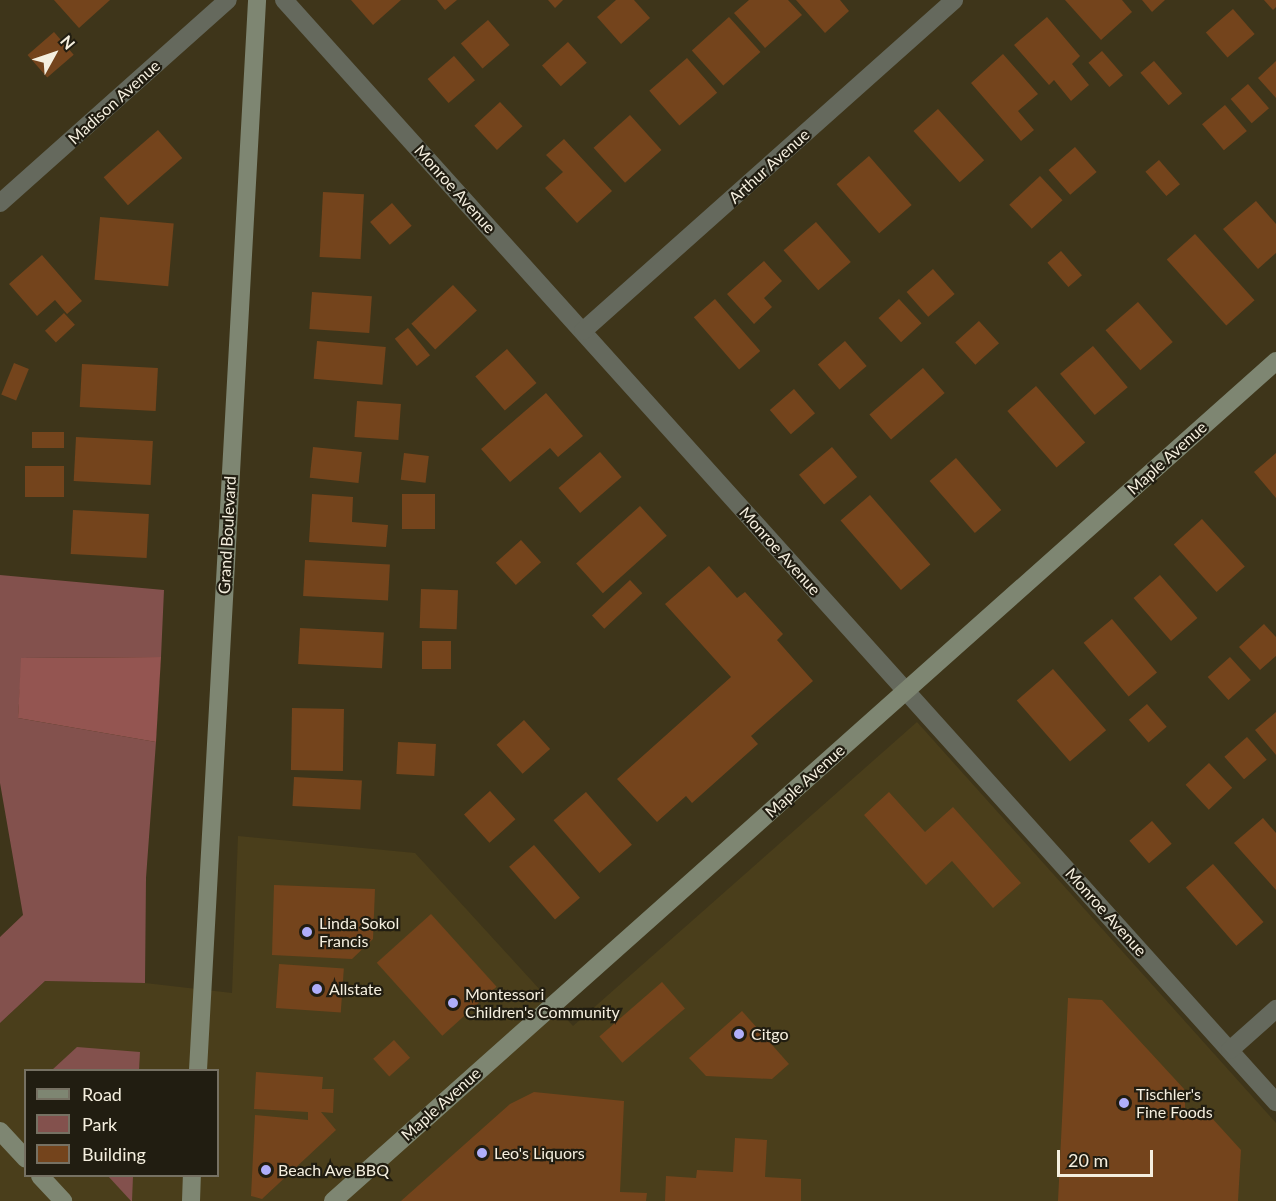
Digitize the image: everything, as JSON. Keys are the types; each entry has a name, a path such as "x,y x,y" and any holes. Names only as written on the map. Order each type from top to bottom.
{"street":[{"name":"Madison Avenue","path":"0,203 228,0"},
{"name":"Grand Boulevard","path":"198,1069 257,0"},
{"name":"Monroe Avenue","path":"284,0 1276,1102"},
{"name":"Arthur Avenue","path":"583,331 954,0"},
{"name":"Maple Avenue","path":"333,1201 1276,362"},
{"path":"1230,1050 1276,1009"},
{"path":"0,1131 24,1157"},
{"path":"41,1177 63,1201"},
{"path":"190,1201 192,1177"}],"shaded area":[{"path":"161,657 156,742 18,718 21,658"},
{"path":"917,722 1276,1123 1276,1201 0,1201 0,1023 45,981 145,983 232,993 238,836 415,853 573,1026"}],"green space":[{"path":"0,575 164,590 161,657 22,658 18,718 156,742 146,878 145,983 45,981 0,1023 0,937 23,915 0,783"},
{"path":"77,1047 140,1052 139,1069 53,1069"},
{"path":"109,1177 133,1177 131,1201"}],"building":[{"path":"54,0 110,0 79,28"},
{"path":"351,0 401,0 373,25"},
{"path":"437,0 457,0 445,10"},
{"path":"548,0 563,0 555,8"},
{"path":"616,0 634,0 650,18 621,44 597,17"},
{"path":"749,0 788,0 802,15 765,48 734,13"},
{"path":"796,0 840,0 849,11 825,33"},
{"path":"1065,0 1122,0 1132,12 1101,40"},
{"path":"1142,0 1165,0 1152,12"},
{"path":"1264,0 1276,0 1276,7 1273,10"},
{"path":"1233,9 1255,34 1227,58 1206,33"},
{"path":"729,17 760,52 723,85 692,50"},
{"path":"1047,17 1080,56 1072,64 1089,85 1071,101 1054,80 1049,85 1014,45"},
{"path":"488,20 510,45 482,69 461,44"},
{"path":"54,32 74,55 47,78 28,55"},
{"path":"568,42 587,63 561,86 542,65"},
{"path":"1102,51 1123,75 1109,87 1088,63"},
{"path":"1003,54 1038,94 1018,111 1034,130 1021,141 971,83"},
{"path":"454,56 475,80 449,103 428,79"},
{"path":"687,58 717,93 679,126 649,91"},
{"path":"1154,61 1182,93 1169,105 1140,73"},
{"path":"1276,61 1276,98 1258,78"},
{"path":"1248,84 1269,108 1252,123 1231,99"},
{"path":"500,102 523,126 497,150 474,126"},
{"path":"1225,105 1247,131 1224,150 1202,124"},
{"path":"938,109 984,160 960,182 913,131"},
{"path":"630,115 661,150 625,183 594,148"},
{"path":"158,130 182,158 128,205 104,177"},
{"path":"564,139 612,191 577,223 545,188 563,172 546,155"},
{"path":"1075,147 1097,172 1070,195 1049,170"},
{"path":"869,156 912,205 879,233 837,184"},
{"path":"1159,160 1180,184 1166,196 1145,172"},
{"path":"1040,176 1063,200 1032,229 1009,205"},
{"path":"323,192 364,194 361,259 320,257"},
{"path":"1256,201 1276,224 1276,253 1258,269 1223,229"},
{"path":"392,203 412,226 390,245 370,222"},
{"path":"100,217 174,223 168,286 95,280"},
{"path":"816,222 851,262 818,290 784,250"},
{"path":"1195,234 1255,300 1226,326 1167,259"},
{"path":"1061,251 1082,275 1068,287 1047,263"},
{"path":"42,255 82,301 67,314 55,300 37,316 9,284"},
{"path":"764,261 782,281 764,298 772,307 754,324 727,294"},
{"path":"933,269 955,294 928,317 907,292"},
{"path":"453,285 477,311 435,349 411,324"},
{"path":"312,292 372,296 369,333 309,329"},
{"path":"715,299 760,351 739,369 694,317"},
{"path":"899,299 922,323 901,342 879,318"},
{"path":"1138,302 1173,342 1140,370 1106,330"},
{"path":"64,313 75,325 56,342 45,331"},
{"path":"979,321 999,343 975,365 955,342"},
{"path":"408,328 430,355 417,366 395,339"},
{"path":"317,341 386,347 382,385 314,379"},
{"path":"845,341 867,366 839,390 818,365"},
{"path":"1093,346 1128,387 1095,415 1060,374"},
{"path":"507,349 537,383 505,411 475,377"},
{"path":"14,363 29,369 16,401 1,395"},
{"path":"82,364 158,368 156,411 80,407"},
{"path":"923,368 945,393 891,439 869,415"},
{"path":"1036,386 1085,443 1057,468 1007,411"},
{"path":"794,389 815,413 791,434 770,410"},
{"path":"546,393 583,436 558,457 550,448 510,482 481,449"},
{"path":"357,401 401,404 398,440 354,437"},
{"path":"32,432 64,432 64,448 32,448"},
{"path":"76,437 153,441 151,485 74,481"},
{"path":"313,447 362,452 358,483 310,478"},
{"path":"832,447 857,477 824,505 799,475"},
{"path":"600,452 622,477 580,513 558,488"},
{"path":"404,453 429,456 426,483 401,480"},
{"path":"1276,453 1276,498 1254,472"},
{"path":"956,458 1001,510 975,533 930,481"},
{"path":"25,466 64,466 64,497 25,497"},
{"path":"312,494 353,497 352,522 388,525 386,547 309,542"},
{"path":"402,494 435,494 435,529 402,529"},
{"path":"870,495 930,564 901,590 841,521"},
{"path":"640,506 667,536 603,593 576,564"},
{"path":"73,510 149,514 147,558 71,554"},
{"path":"1202,519 1245,567 1217,592 1174,544"},
{"path":"521,540 541,562 516,585 496,563"},
{"path":"305,560 390,564 388,600 303,596"},
{"path":"709,566 737,598 745,592 783,634 777,640 813,681 751,736 758,744 692,803 686,796 657,822 617,779 731,677 665,604"},
{"path":"1160,575 1197,618 1171,641 1134,598"},
{"path":"630,580 642,593 604,629 592,615"},
{"path":"421,589 458,590 457,629 420,628"},
{"path":"1112,619 1157,673 1129,696 1084,643"},
{"path":"1264,624 1276,637 1276,656 1260,670 1239,647"},
{"path":"300,628 384,632 382,668 298,664"},
{"path":"422,641 451,641 451,669 422,669"},
{"path":"1230,657 1251,680 1228,700 1208,677"},
{"path":"1053,669 1106,730 1070,762 1017,700"},
{"path":"1147,704 1167,727 1149,742 1129,720"},
{"path":"292,708 344,709 343,771 291,770"},
{"path":"1276,712 1276,755 1255,730"},
{"path":"524,720 550,749 523,774 497,745"},
{"path":"1247,737 1267,760 1244,779 1224,757"},
{"path":"398,742 436,744 434,776 396,774"},
{"path":"1209,763 1232,788 1209,810 1186,785"},
{"path":"294,777 362,781 360,810 292,806"},
{"path":"490,791 515,819 489,843 464,814"},
{"path":"586,792 632,845 599,873 554,820"},
{"path":"889,792 925,832 953,807 1021,883 993,908 952,861 926,885 864,815"},
{"path":"1263,818 1276,833 1276,890 1234,843"},
{"path":"1152,821 1172,844 1149,863 1129,841"},
{"path":"534,845 580,898 555,919 509,867"},
{"path":"1213,864 1264,922 1236,946 1186,888"},
{"path":"274,885 375,889 373,939 352,959 272,955"},
{"path":"431,914 497,987 442,1036 377,963"},
{"path":"279,964 344,969 341,1012 276,1008"},
{"path":"662,982 685,1008 622,1063 599,1036"},
{"name":"Tischler's Fine Foods","path":"1068,998 1102,1000 1185,1090 1185,1117 1211,1117 1241,1150 1238,1201 1058,1201"},
{"name":"Citgo","path":"742,1011 789,1064 772,1079 706,1076 689,1058"},
{"path":"394,1040 410,1058 389,1077 373,1059"},
{"path":"256,1072 323,1077 322,1089 334,1089 333,1113 321,1112 336,1130 262,1199 251,1196 255,1115 308,1120 308,1112 254,1109"},
{"path":"534,1092 624,1101 620,1192 647,1193 646,1201 401,1201 510,1104"},
{"path":"735,1138 767,1140 765,1177 801,1179 801,1201 665,1201 666,1176 696,1178 697,1170 733,1172"}],"place":[{"name":"Linda Sokol Francis","path":"307,932"},
{"name":"Allstate","path":"317,989"},
{"name":"Montessori Children's Community","path":"453,1003"},
{"name":"Citgo","path":"739,1034"},
{"name":"Tischler's Fine Foods","path":"1124,1103"},
{"name":"Leo's Liquors","path":"482,1153"},
{"name":"Beach Ave BBQ","path":"266,1170"}]}
